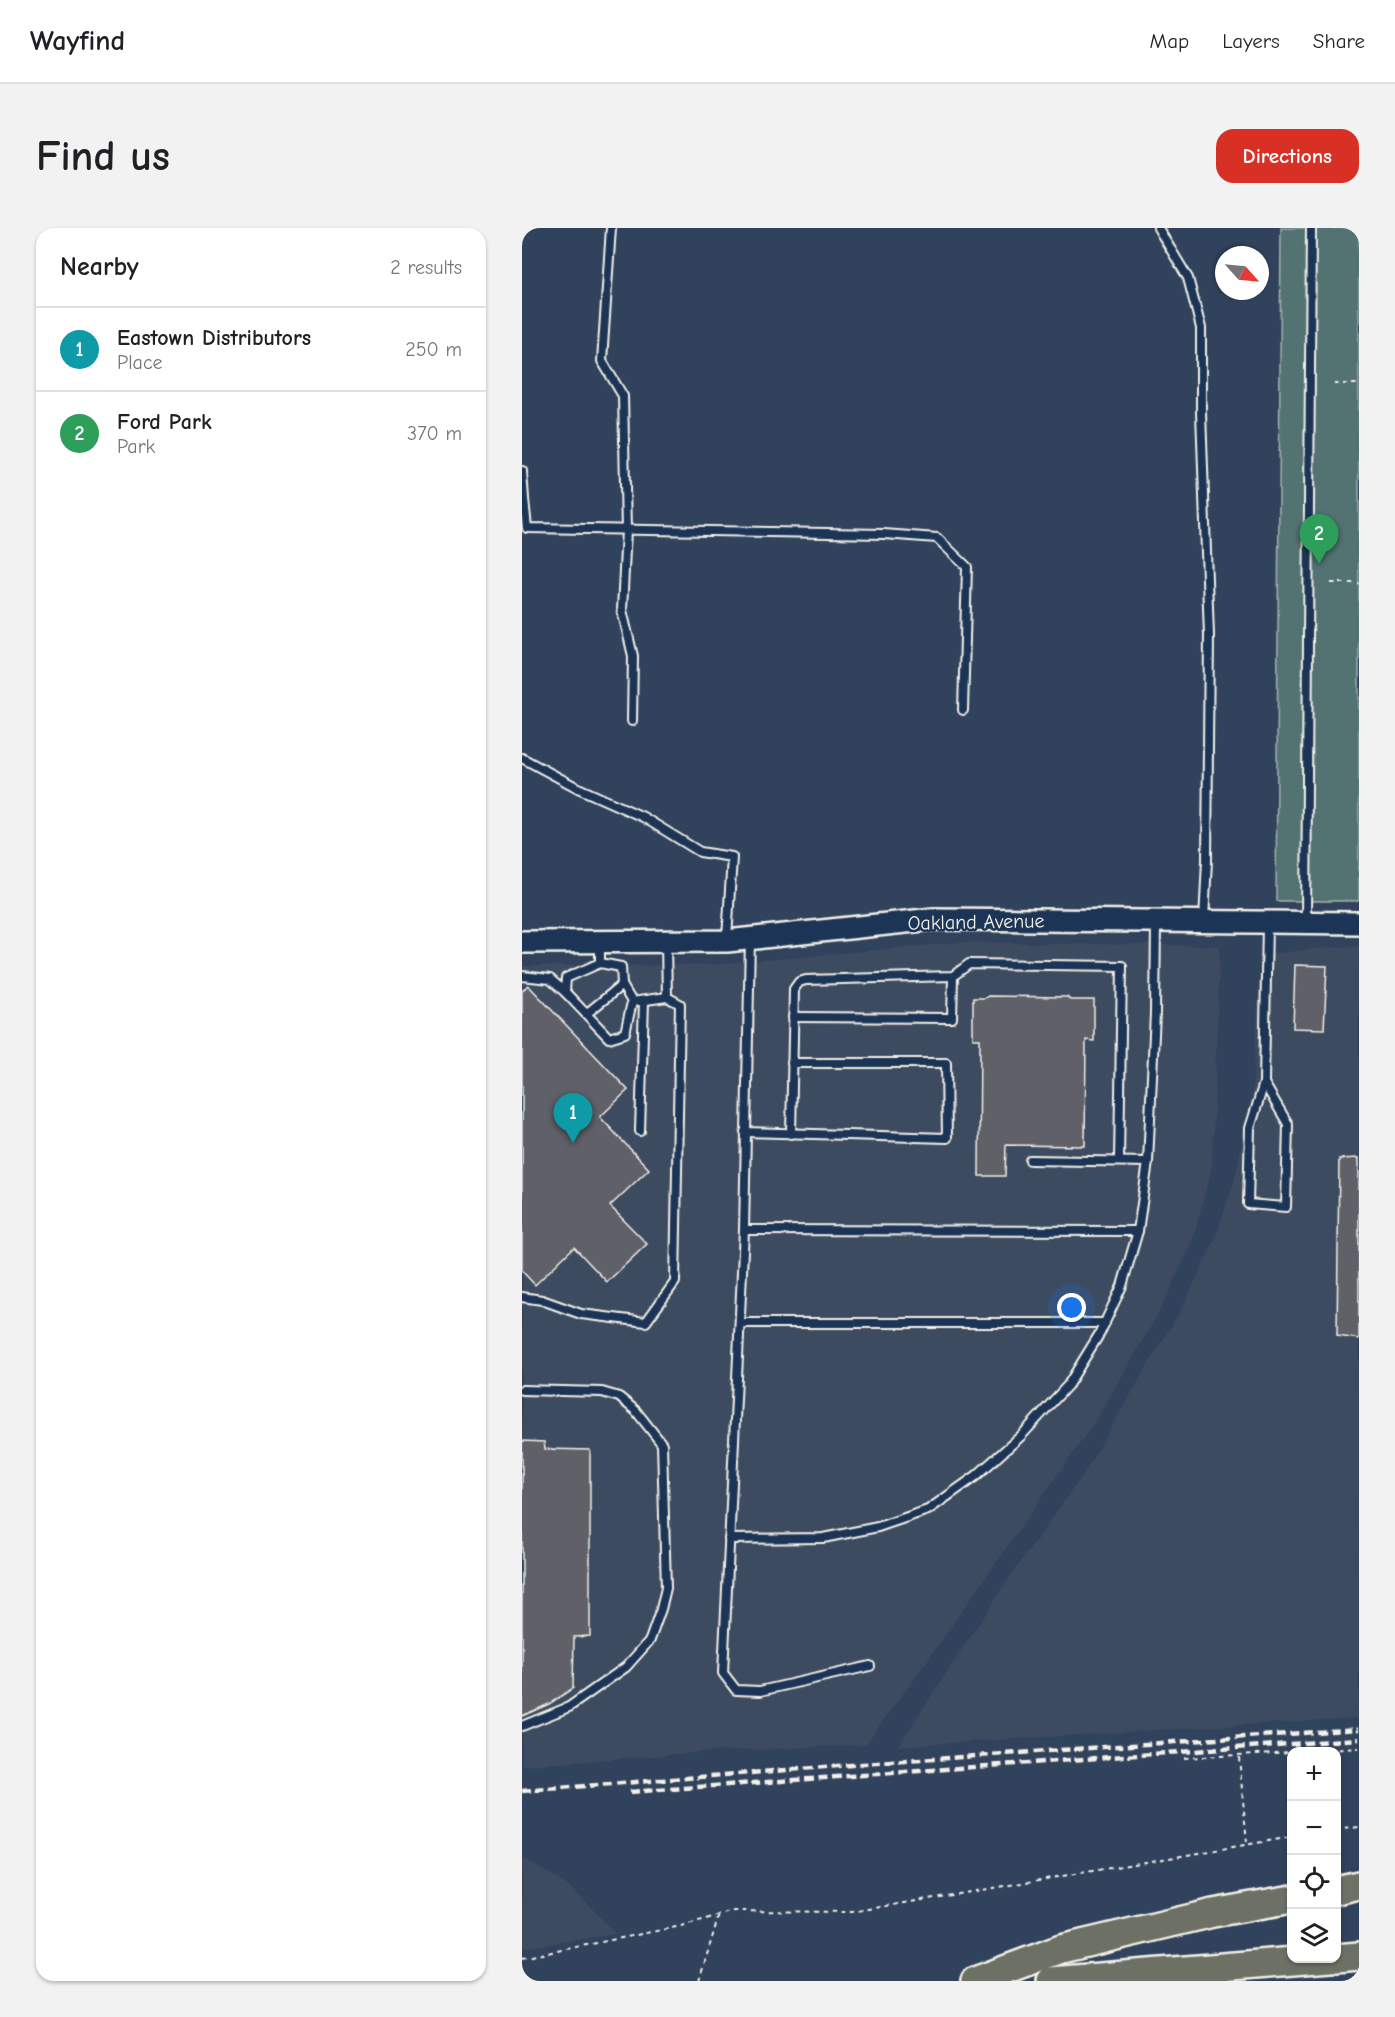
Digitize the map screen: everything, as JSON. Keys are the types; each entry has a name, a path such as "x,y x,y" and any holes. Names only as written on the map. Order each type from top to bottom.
{"highway":[{"path":"1341,1889 1359,1885"},
{"path":"975,1981 1061,1949 1213,1913 1287,1900"},
{"path":"1341,1958 1359,1956"},
{"path":"1051,1981 1287,1962"}],"street":[{"name":"Oakland Avenue","path":"522,942 600,953 666,941 727,941 934,919 1359,923"}],"lane":[{"path":"611,228 602,361 623,396 626,530 622,610 633,656 632,721"},
{"path":"1158,228 1188,278 1201,328 1201,423 1209,635 1207,860 1204,922"},
{"path":"1306,922 1311,228"},
{"path":"522,471 526,528 884,534 937,538 967,567 963,710"},
{"path":"522,758 578,788 643,817 700,852 732,857 727,941"},
{"path":"729,1539 823,1538 878,1527 927,1510 976,1476 1021,1436 1068,1385 1105,1323 1122,1286 1138,1231 1148,1162 1155,1013 1156,922"},
{"path":"1264,1083 1288,1124 1286,1207 1248,1204 1250,1128 1264,1083 1268,922"},
{"path":"750,939 744,1230 723,1673 736,1690 760,1691 870,1666"},
{"path":"666,941 667,997"},
{"path":"522,976 550,979 609,1038 625,1033 632,1002 622,985 621,968 600,953 566,978 565,992"},
{"path":"791,1134 794,988 799,982 953,976 969,964 1122,966 1119,1161"},
{"path":"793,1017 952,1018 953,976"},
{"path":"586,1014 622,985"},
{"path":"522,1297 542,1299 581,1314 646,1322 675,1282 681,1004 667,997 632,1002"},
{"path":"640,1131 644,1000"},
{"path":"745,1132 947,1138 946,1063 792,1063"},
{"path":"1030,1160 1148,1162"},
{"path":"744,1230 1138,1231"},
{"path":"740,1323 1105,1323"},
{"path":"522,1390 602,1392 619,1397 636,1411 662,1444 666,1588 662,1609 650,1640 626,1667 569,1707 522,1726"}],"path":[{"path":"1334,384 1359,384"},
{"path":"1332,583 1359,583"},
{"path":"1341,1749 1359,1748"},
{"path":"1184,1758 1287,1752"},
{"path":"1239,1756 1247,1843"},
{"path":"1341,1829 1359,1827"},
{"path":"522,1958 681,1926 734,1911 852,1912 1287,1838"},
{"path":"699,1981 719,1915"}],"shaded area":[{"path":"964,942 1220,946 1212,1167 1191,1246 1161,1309 1097,1419 865,1745 705,1752 522,1766 522,966 710,965"},
{"path":"1359,946 1359,1718 898,1746 1009,1578 1083,1475 1183,1306 1213,1244 1234,1182 1252,1095 1261,955"},
{"path":"522,1857 564,1883 616,1934 522,1948"}],"green space":[{"path":"1281,228 1359,228 1359,901 1276,901"}],"building":[{"path":"1295,965 1327,966 1324,1029 1293,1028"},
{"path":"528,985 628,1090 600,1117 649,1169 610,1206 647,1244 607,1282 574,1247 535,1285 522,1271 522,991"},
{"path":"988,996 1067,997 1070,1000 1094,1000 1094,1041 1086,1040 1085,1146 1006,1145 1005,1176 979,1176 980,1039 973,1039 973,998"},
{"path":"1359,1158 1359,1339 1337,1336 1339,1159"},
{"path":"522,1441 544,1442 545,1449 590,1450 590,1636 574,1637 573,1688 549,1704 522,1716"}],"railway":[{"path":"522,1791 1359,1729"},
{"path":"630,1792 1359,1739"}],"place":[{"name":"Ford Park","path":"1319,564"},
{"name":"Eastown Distributors","path":"573,1143"}]}
